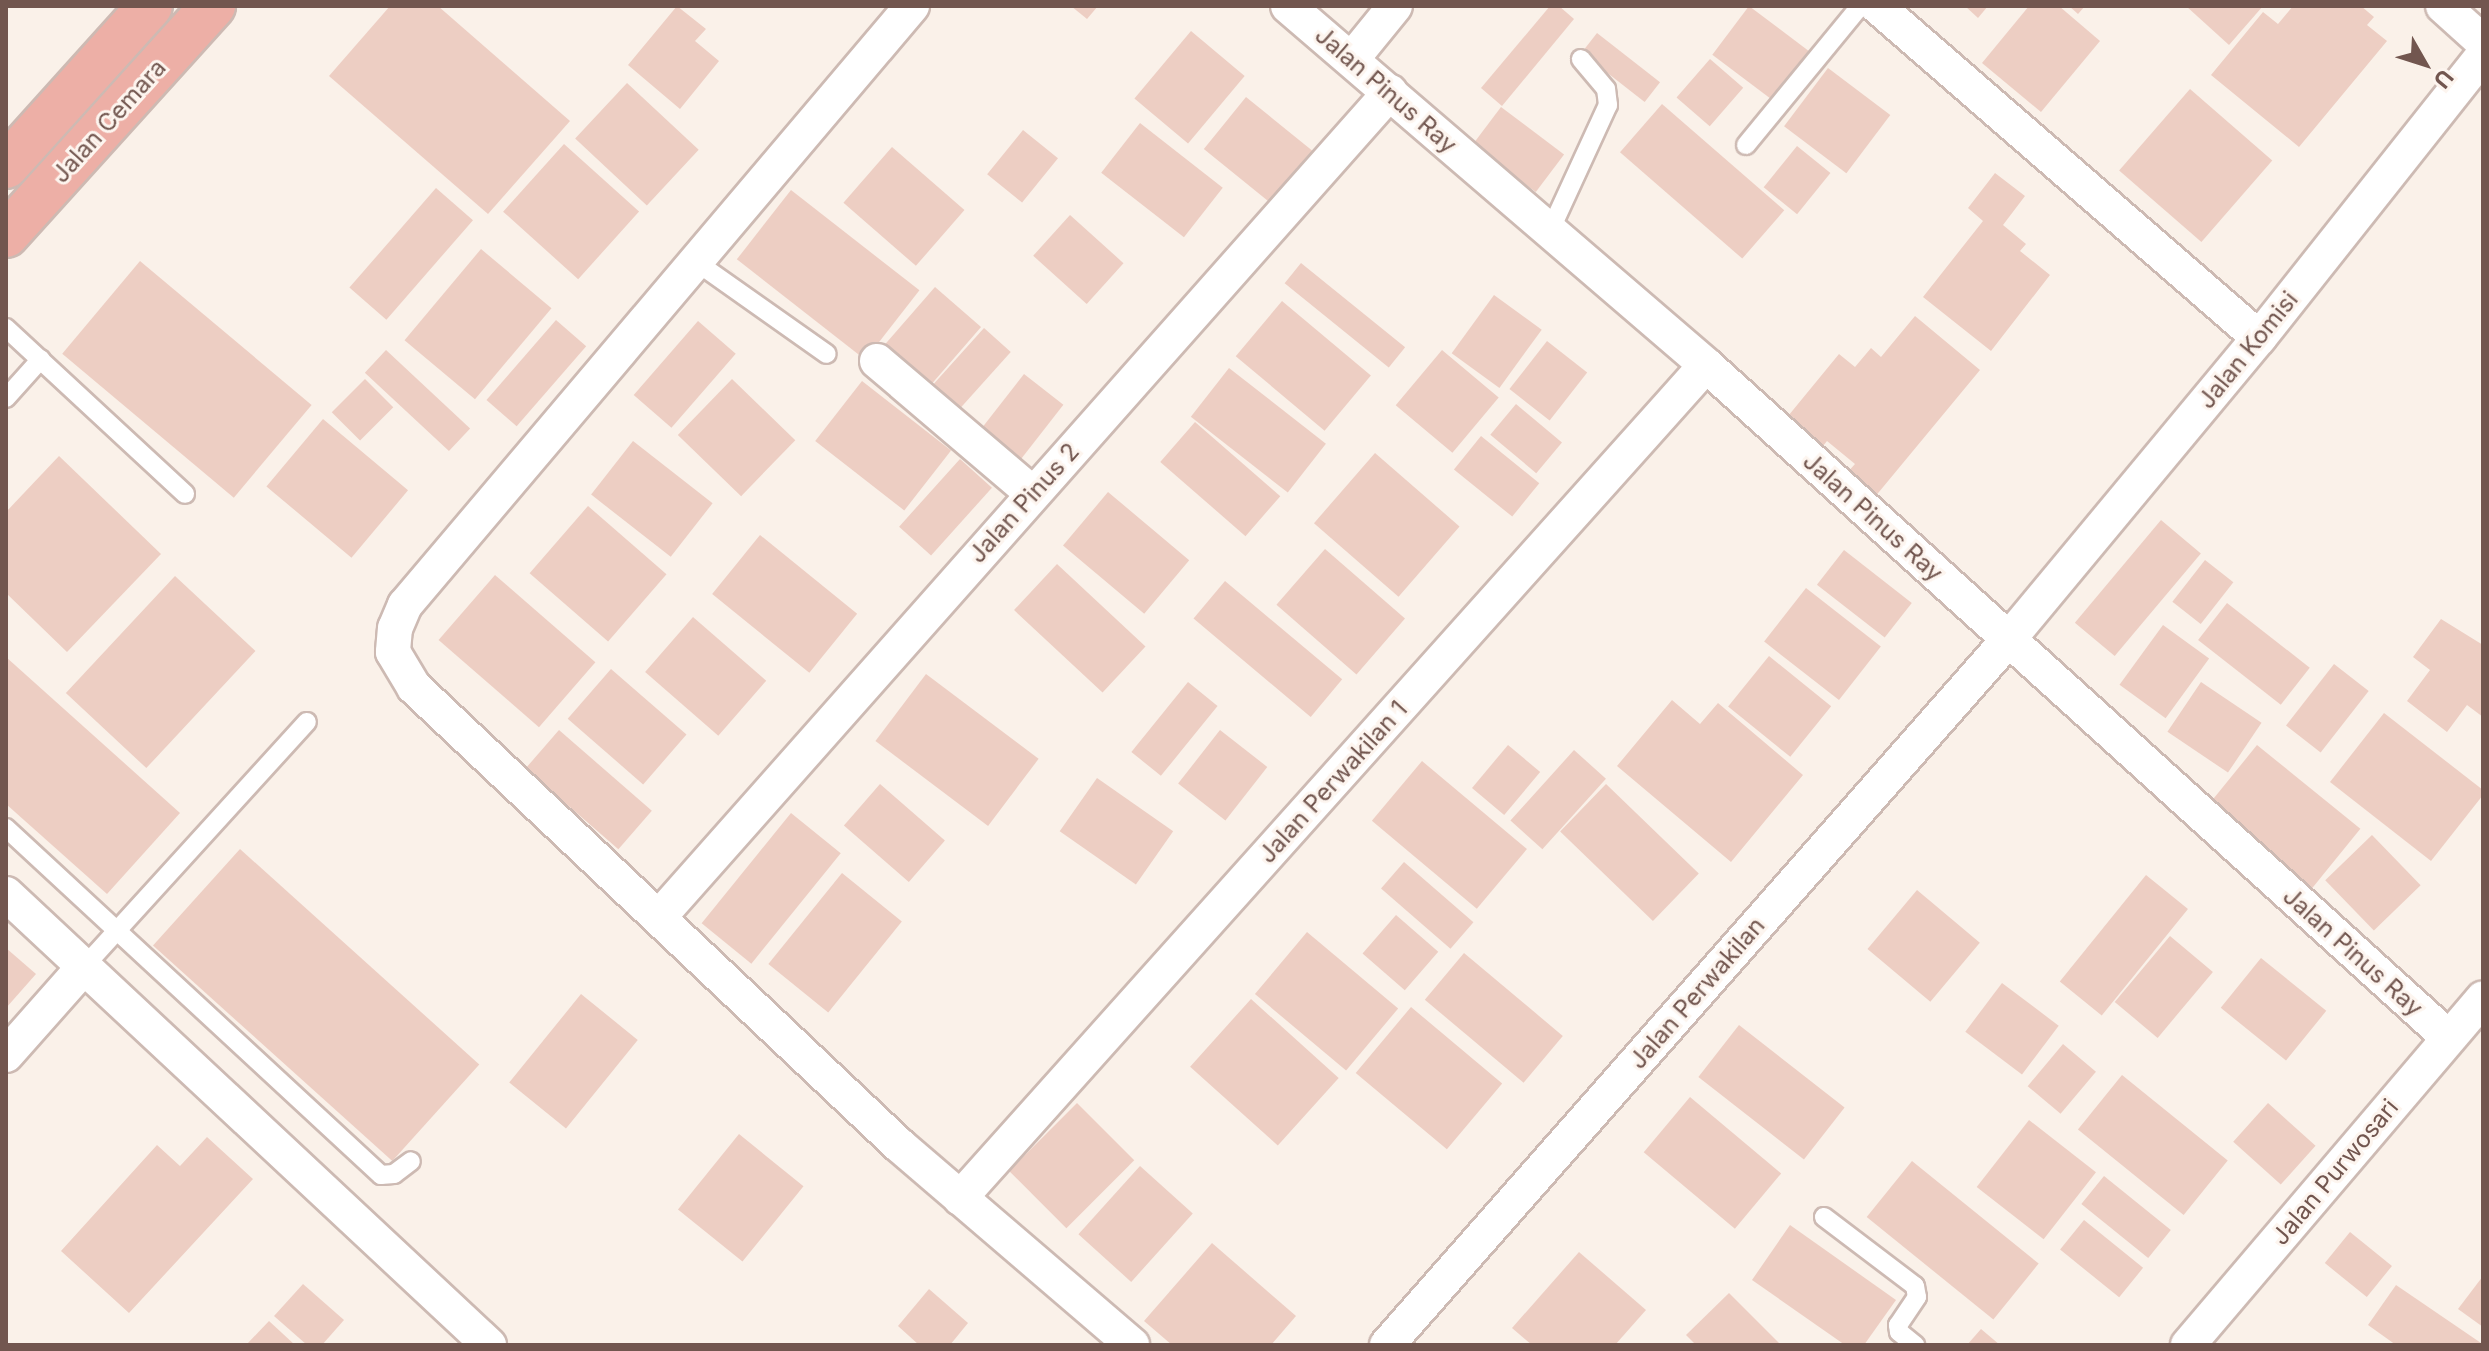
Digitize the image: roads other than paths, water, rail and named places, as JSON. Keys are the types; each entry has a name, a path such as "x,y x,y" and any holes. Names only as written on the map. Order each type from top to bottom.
{"highway":[{"name":"Jalan Cemara","path":"6,166 150,6"},
{"name":"Jalan Cemara","path":"6,235 213,6"}],"street":[{"path":"912,6 405,605 395,628 393,652 414,687 660,916 899,1145 1132,1345"},
{"name":"Jalan Pinus Ray","path":"1288,6 1706,365 2449,1038"},
{"path":"1352,59 1395,6"},
{"path":"1877,6 2259,338"},
{"path":"2443,6 2483,42"},
{"name":"Jalan Komisi","path":"2008,640 2259,338 2483,55"},
{"name":"Jalan Pinus 2","path":"660,916 1390,92"},
{"path":"877,361 1032,493"},
{"name":"Jalan Perwakilan 1","path":"960,1198 1706,365"},
{"name":"Jalan Perwakilan","path":"1387,1345 2008,640"},
{"path":"6,894 82,969 489,1345"},
{"path":"6,1055 82,969"},
{"name":"Jalan Purwosari","path":"2188,1345 2483,998"}],"lane":[{"path":"1746,145 1860,6"},
{"path":"1549,233 1608,105 1606,89 1581,59"},
{"path":"695,261 827,354"},
{"path":"6,328 185,494"},
{"path":"6,398 41,359"},
{"path":"82,969 115,929 307,722"},
{"path":"6,828 381,1175 394,1174 411,1161"},
{"path":"1824,1217 1915,1286 1917,1297 1898,1325 1899,1332 1915,1345"}]}
